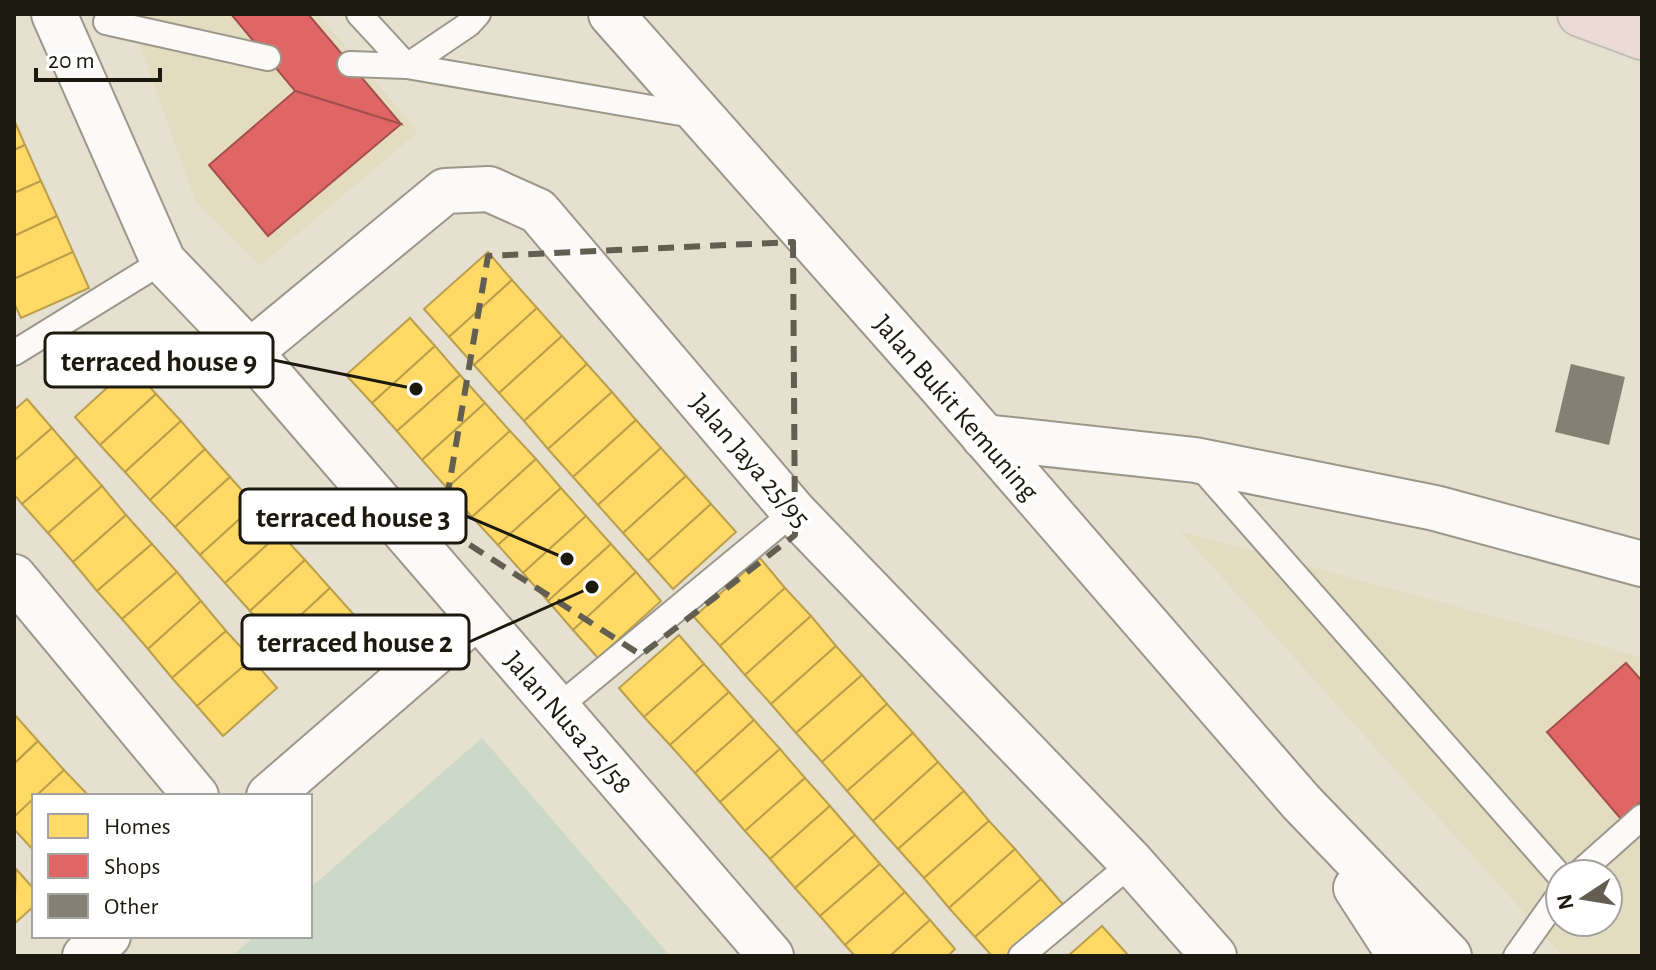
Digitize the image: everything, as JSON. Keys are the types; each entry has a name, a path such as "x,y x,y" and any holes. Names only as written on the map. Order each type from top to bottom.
{"highway":[{"path":"1580,14 1642,37"}],"street":[{"name":"Jalan Bukit Kemuning","path":"611,14 1301,802 1449,956"},
{"name":"Jalan Nusa 25/58","path":"60,30 163,261 250,352 771,956"},
{"name":"Jalan Jaya 25/95","path":"250,352 445,191 489,189 538,211 794,512 1132,863 1214,956"},
{"path":"984,437 1195,460 1435,508 1642,564"},
{"path":"14,577 194,794"},
{"path":"271,794 477,616"},
{"name":"Jalan Bukit Kemuning","path":"1301,802 1400,956"},
{"path":"85,956 106,938"}],"lane":[{"path":"359,14 407,66"},
{"path":"407,66 469,24 478,14"},
{"path":"60,30 114,18 268,58"},
{"path":"350,64 407,66 594,95 700,116"},
{"path":"14,353 163,261"},
{"path":"1195,460 1544,858"},
{"path":"557,708 794,512"},
{"path":"1596,858 1642,817"},
{"path":"1021,956 1132,863"},
{"path":"1516,956 1544,917"}],"highlighted area":[{"path":"793,242 795,535 641,655 442,527 488,256"}],"shaded area":[{"path":"129,14 318,14 418,132 260,266 196,203"},
{"path":"1180,531 1642,657 1642,956 1563,956 1547,938 1624,938 1624,858 1544,858 1544,935"}],"green space":[{"path":"482,738 670,956 232,956 253,938 312,938 312,886"}],"building: Homes":[{"path":"14,120 25,145 14,150"},
{"path":"25,145 41,181 14,193 14,150"},
{"path":"41,181 57,216 14,236 14,193"},
{"path":"57,216 73,252 14,279 14,236"},
{"path":"73,252 89,288 21,318 14,303 14,279"},
{"path":"488,252 512,280 449,337 424,309"},
{"path":"512,280 537,308 474,365 449,337"},
{"path":"537,308 562,336 499,393 474,365"},
{"path":"410,318 435,346 372,403 346,375"},
{"path":"562,336 587,364 524,421 499,393"},
{"path":"435,346 460,375 397,431 372,403"},
{"path":"587,364 612,392 548,449 524,421"},
{"path":"131,366 156,394 100,445 75,417"},
{"path":"460,375 485,403 422,460 397,431"},
{"path":"612,392 636,420 573,477 548,449"},
{"path":"156,394 181,421 125,472 100,445"},
{"path":"27,399 52,428 14,461 14,410"},
{"path":"485,403 510,431 447,488 422,460"},
{"path":"636,420 661,448 598,505 573,477"},
{"path":"181,421 205,449 150,500 125,472"},
{"path":"52,428 77,457 22,504 14,494 14,461"},
{"path":"510,431 536,459 472,517 447,488"},
{"path":"661,448 686,476 623,533 598,505"},
{"path":"205,449 230,477 175,527 150,500"},
{"path":"77,457 102,486 48,533 22,504"},
{"path":"536,459 561,488 498,545 472,517"},
{"path":"686,476 711,504 648,561 623,533"},
{"path":"230,477 255,505 200,555 175,527"},
{"path":"102,486 126,515 73,562 48,533"},
{"path":"561,488 586,516 523,573 498,545"},
{"path":"711,504 736,532 673,589 648,561"},
{"path":"255,505 280,533 225,583 200,555"},
{"path":"126,515 152,544 97,591 73,562"},
{"path":"586,516 611,544 548,601 523,573"},
{"path":"280,533 305,560 250,611 225,583"},
{"path":"152,544 177,572 122,619 97,591"},
{"path":"611,544 636,572 573,630 548,601"},
{"path":"760,558 785,588 720,646 694,617"},
{"path":"305,560 330,588 275,639 250,611"},
{"path":"177,572 201,601 148,649 122,619"},
{"path":"636,572 661,601 598,658 573,630"},
{"path":"330,588 355,616 300,667 275,639"},
{"path":"785,588 811,616 745,675 720,646"},
{"path":"201,601 226,631 172,678 148,649"},
{"path":"811,616 836,646 771,704 745,675"},
{"path":"226,631 252,659 197,706 172,678"},
{"path":"679,635 704,664 644,717 619,688"},
{"path":"836,646 862,675 796,733 771,704"},
{"path":"252,659 277,688 223,736 197,706"},
{"path":"704,664 729,692 670,745 644,717"},
{"path":"862,675 887,704 822,762 796,733"},
{"path":"729,692 754,720 695,773 670,745"},
{"path":"887,704 913,733 847,791 822,762"},
{"path":"14,714 38,741 14,764"},
{"path":"754,720 780,749 720,802 695,773"},
{"path":"913,733 938,762 873,821 847,791"},
{"path":"38,741 64,770 38,794 32,794 32,800 14,817 14,764"},
{"path":"780,749 805,778 745,831 720,802"},
{"path":"938,762 964,791 898,849 873,821"},
{"path":"64,770 87,794 38,794"},
{"path":"805,778 830,806 770,859 745,831"},
{"path":"964,791 989,821 924,878 898,849"},
{"path":"32,800 32,849 14,829 14,817"},
{"path":"830,806 855,835 795,888 770,859"},
{"path":"989,821 1015,849 949,908 924,878"},
{"path":"855,835 880,864 820,916 795,888"},
{"path":"1015,849 1041,879 975,937 949,908"},
{"path":"880,864 905,892 845,945 820,916"},
{"path":"16,869 32,887 32,908 14,924"},
{"path":"1041,879 1066,908 1011,956 992,956 975,937"},
{"path":"905,892 930,920 890,956 855,956 845,945"},
{"path":"930,920 955,949 948,956 890,956"},
{"path":"1102,926 1128,955 1068,956"}],"building: Shops":[{"path":"231,14 308,14 401,124 295,91"},
{"path":"295,91 401,124 268,236 209,165"},
{"path":"1626,663 1642,681 1642,806 1639,803 1621,819 1547,732"}],"building: Other":[{"path":"1571,364 1625,377 1609,445 1555,432"}],"place":[{"name":"terraced house 9","path":"416,389"},
{"name":"terraced house 3","path":"567,559"},
{"name":"terraced house 2","path":"592,587"}]}
